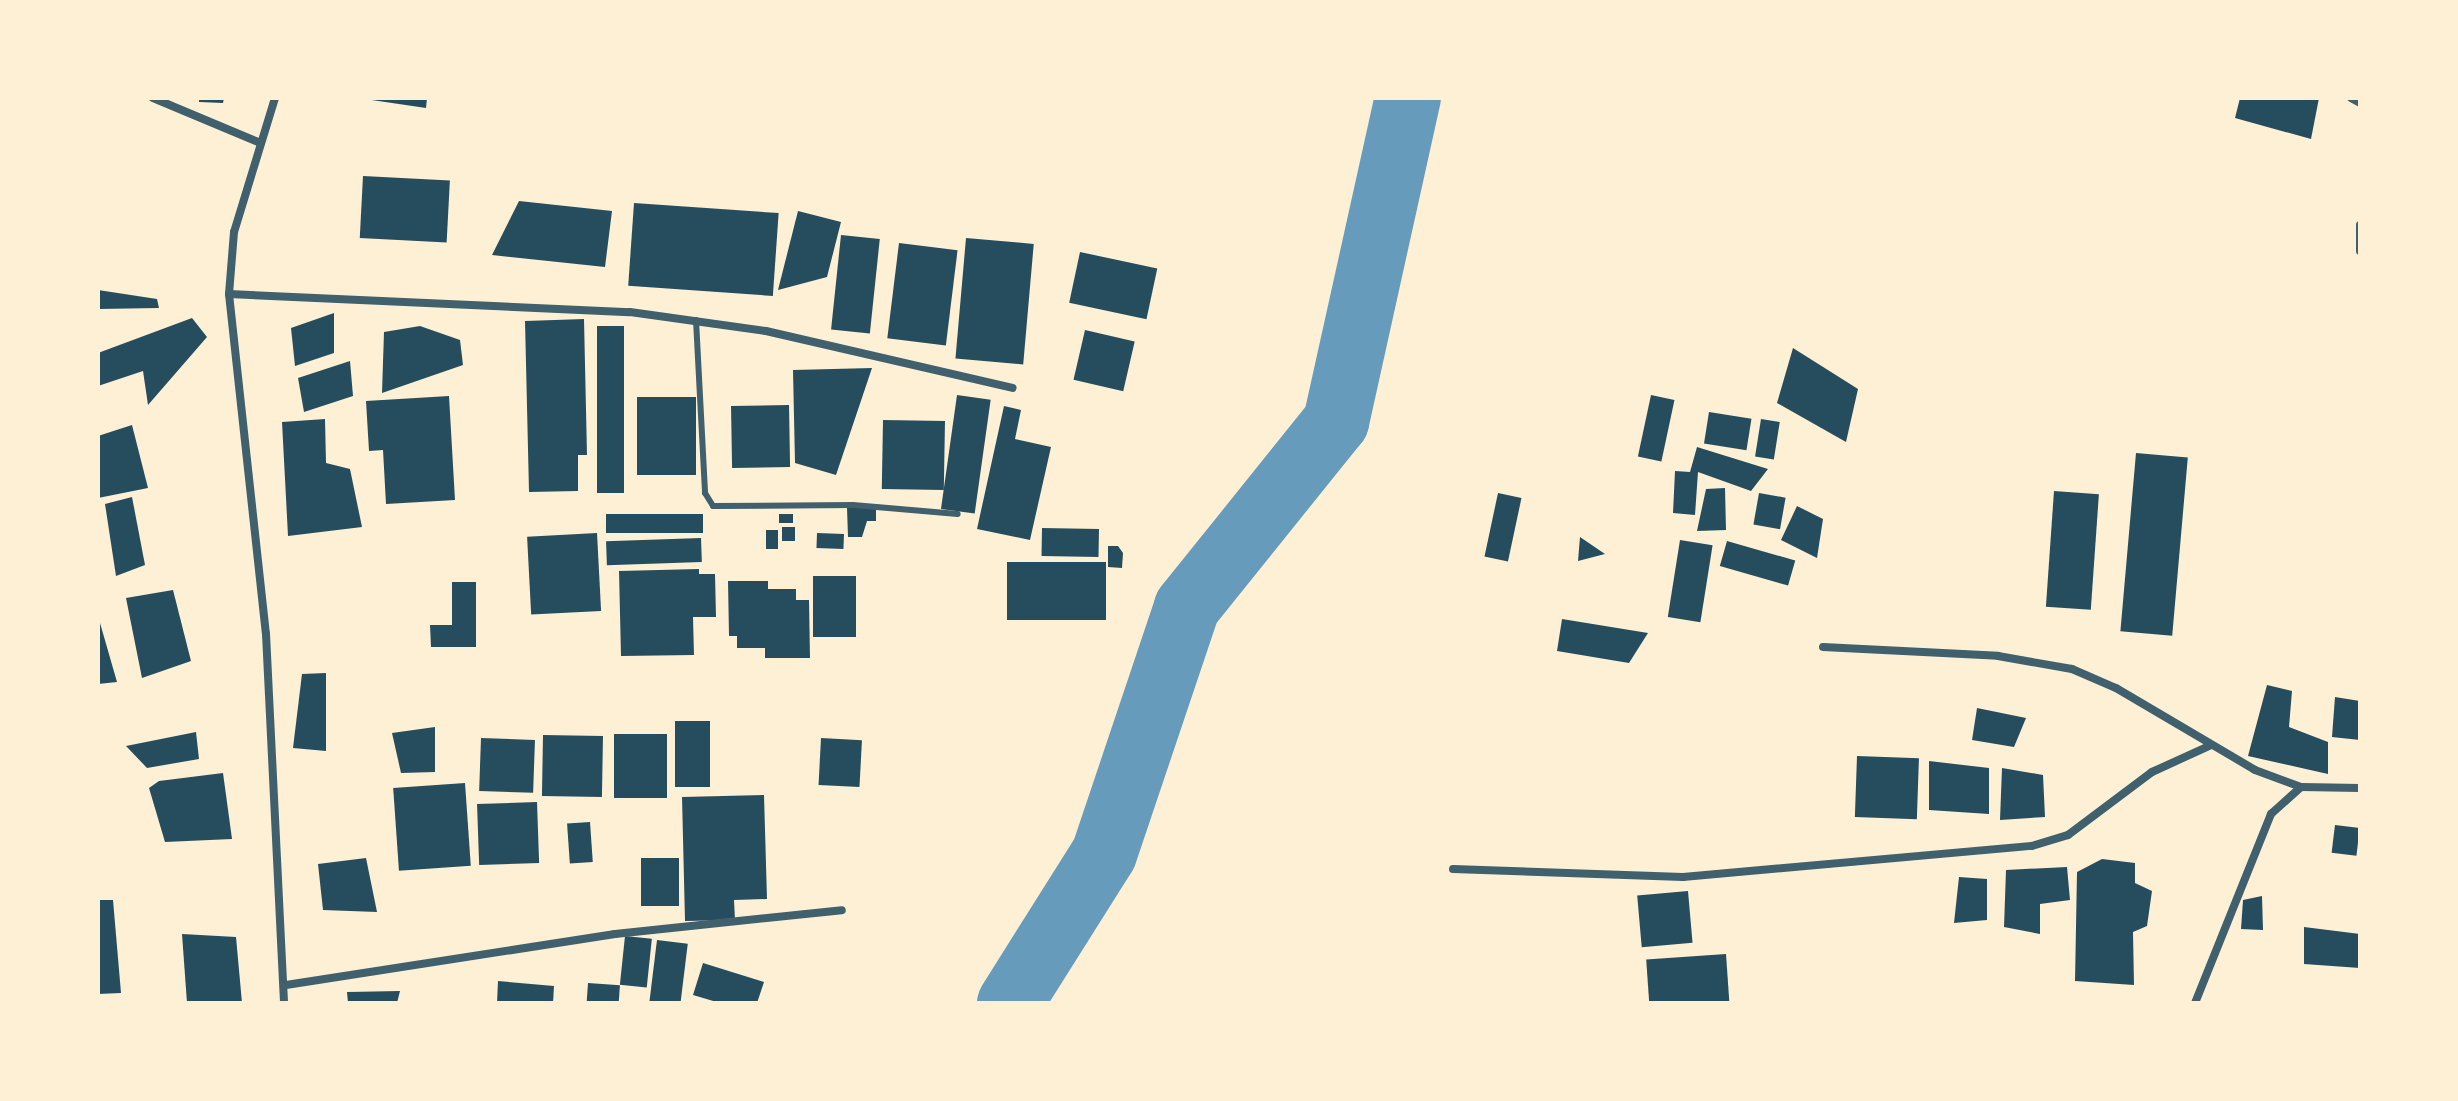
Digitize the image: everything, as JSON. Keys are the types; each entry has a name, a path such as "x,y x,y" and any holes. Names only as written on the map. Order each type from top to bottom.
{"street":[{"path":"153,98 258,142"},
{"path":"275,98 258,142 234,232 229,294 266,634 286,985 284,1003"},
{"path":"2351,98 2360,103"},
{"path":"2360,225 2360,251"},
{"path":"229,294 630,312 766,331 1012,388"},
{"path":"1823,647 1998,656 2072,669 2116,688 2209,746 2301,787 2360,788"},
{"path":"1453,869 1683,877 2032,846 2068,835 2152,772 2209,746"},
{"path":"2195,1003 2271,814 2301,787"},
{"path":"286,985 615,934 842,910"}],"lane":[{"path":"696,320 705,493 713,506 853,505 958,514"}],"building":[{"path":"199,98 224,98 223,103 199,102"},
{"path":"358,98 427,98 426,108"},
{"path":"2240,98 2319,98 2311,139 2235,118"},
{"path":"363,176 450,181 447,242 360,238"},
{"path":"519,201 612,211 605,267 492,255"},
{"path":"634,203 779,213 773,296 628,286"},
{"path":"798,211 841,222 827,277 778,290"},
{"path":"841,235 880,239 870,334 831,329"},
{"path":"966,238 1034,244 1023,364 955,359"},
{"path":"899,243 958,250 946,345 887,338"},
{"path":"1080,252 1157,268 1146,319 1069,303"},
{"path":"98,290 157,299 159,308 98,309"},
{"path":"334,313 334,353 295,366 291,328"},
{"path":"192,318 207,337 148,405 143,371 98,386 98,353"},
{"path":"584,319 587,455 578,455 578,491 529,492 525,321"},
{"path":"420,326 460,340 463,365 382,393 384,332"},
{"path":"597,326 624,326 624,493 597,493"},
{"path":"1085,330 1135,341 1123,391 1074,380"},
{"path":"1793,348 1858,389 1846,442 1777,403"},
{"path":"350,361 353,396 304,412 298,378"},
{"path":"872,368 836,475 795,463 793,370"},
{"path":"957,395 991,400 975,514 941,509"},
{"path":"1651,395 1674,400 1661,462 1638,457"},
{"path":"449,396 455,500 386,504 383,450 369,451 366,401"},
{"path":"637,397 696,397 696,475 637,475"},
{"path":"789,405 790,467 732,468 731,406"},
{"path":"1004,406 1021,410 1015,439 1051,447 1030,540 977,529"},
{"path":"1709,412 1751,419 1746,450 1704,444"},
{"path":"325,419 326,463 350,469 362,527 288,536 282,422"},
{"path":"1761,419 1780,422 1774,460 1755,457"},
{"path":"883,420 945,421 944,490 882,489"},
{"path":"132,425 148,488 98,498 98,436"},
{"path":"1697,447 1768,469 1751,491 1698,472 1695,515 1673,513 1675,471 1690,472"},
{"path":"2136,453 2188,458 2172,636 2120,631"},
{"path":"1725,488 1726,530 1697,531 1706,489"},
{"path":"2054,491 2099,494 2091,610 2046,607"},
{"path":"1498,493 1521,498 1508,562 1484,557"},
{"path":"1759,493 1786,498 1780,529 1753,525"},
{"path":"132,497 145,565 116,576 105,504"},
{"path":"1797,506 1823,519 1817,558 1781,540"},
{"path":"847,508 876,508 876,521 867,521 862,537 848,537"},
{"path":"606,514 703,514 703,533 606,533"},
{"path":"779,514 793,514 793,523 779,523"},
{"path":"782,527 795,527 795,541 782,541"},
{"path":"1042,528 1099,529 1099,557 1042,556"},
{"path":"766,530 778,530 778,549 766,549"},
{"path":"597,533 601,611 531,615 527,537"},
{"path":"817,533 844,534 843,549 816,548"},
{"path":"1580,537 1605,554 1578,561"},
{"path":"701,538 702,562 607,565 606,541"},
{"path":"1680,540 1713,545 1700,622 1668,617"},
{"path":"1727,541 1795,561 1788,586 1720,566"},
{"path":"1108,546 1118,546 1123,553 1122,568 1108,567"},
{"path":"1007,562 1106,562 1106,620 1007,620"},
{"path":"699,569 699,574 715,574 716,617 693,617 694,655 621,656 619,571"},
{"path":"813,576 856,576 856,637 813,637"},
{"path":"728,581 768,581 768,589 796,589 796,600 809,600 810,658 765,658 765,648 737,648 737,636 729,636"},
{"path":"452,582 476,582 476,647 431,647 430,625 452,625"},
{"path":"173,590 191,661 142,678 126,598"},
{"path":"98,616 117,682 98,684"},
{"path":"1562,619 1648,633 1629,663 1557,651"},
{"path":"326,673 326,751 293,748 302,674"},
{"path":"2267,685 2292,691 2289,727 2328,742 2328,774 2248,756"},
{"path":"2335,697 2360,701 2360,740 2332,737"},
{"path":"1977,708 2026,718 2014,747 1972,740"},
{"path":"675,721 710,721 710,787 675,787"},
{"path":"435,727 435,772 401,773 392,733"},
{"path":"196,732 199,759 147,768 126,746"},
{"path":"614,734 667,734 667,798 614,798"},
{"path":"543,735 603,736 602,797 542,796"},
{"path":"481,738 535,740 533,793 479,791"},
{"path":"821,738 862,740 859,787 819,785"},
{"path":"1857,756 1919,758 1917,819 1855,817"},
{"path":"1929,761 1989,768 1989,814 1929,810"},
{"path":"2002,768 2043,775 2045,817 2000,820"},
{"path":"223,773 232,839 165,842 149,788 159,781"},
{"path":"465,783 471,866 399,871 393,788"},
{"path":"764,795 767,899 734,900 735,920 685,921 682,797"},
{"path":"537,802 539,863 479,865 477,804"},
{"path":"590,822 593,862 570,864 567,824"},
{"path":"2335,825 2360,828 2356,856 2332,853"},
{"path":"366,858 377,912 323,910 318,864"},
{"path":"641,858 679,858 679,906 641,906"},
{"path":"2102,859 2135,863 2135,883 2152,891 2147,926 2133,932 2134,985 2075,981 2077,872"},
{"path":"2067,867 2070,900 2040,904 2040,934 2004,927 2006,870"},
{"path":"1959,877 1987,879 1987,920 1954,923"},
{"path":"1688,891 1693,943 1642,947 1637,895"},
{"path":"2262,896 2263,930 2241,929 2243,900"},
{"path":"98,900 113,900 121,993 98,994"},
{"path":"2304,927 2360,934 2360,968 2304,964"},
{"path":"182,934 236,937 242,1003 187,1003"},
{"path":"625,936 652,939 647,988 620,985"},
{"path":"657,940 688,944 680,1003 649,1003"},
{"path":"1726,954 1729,1003 1649,1003 1646,960"},
{"path":"703,963 764,982 757,1003 720,1003 693,995"},
{"path":"498,981 554,986 553,1003 497,1003"},
{"path":"588,983 620,985 619,1003 587,1003"},
{"path":"400,991 397,1003 348,1003 347,992"}],"waterway":[{"path":"1010,1003 1104,854 1187,607 1336,422 1408,98"}]}
